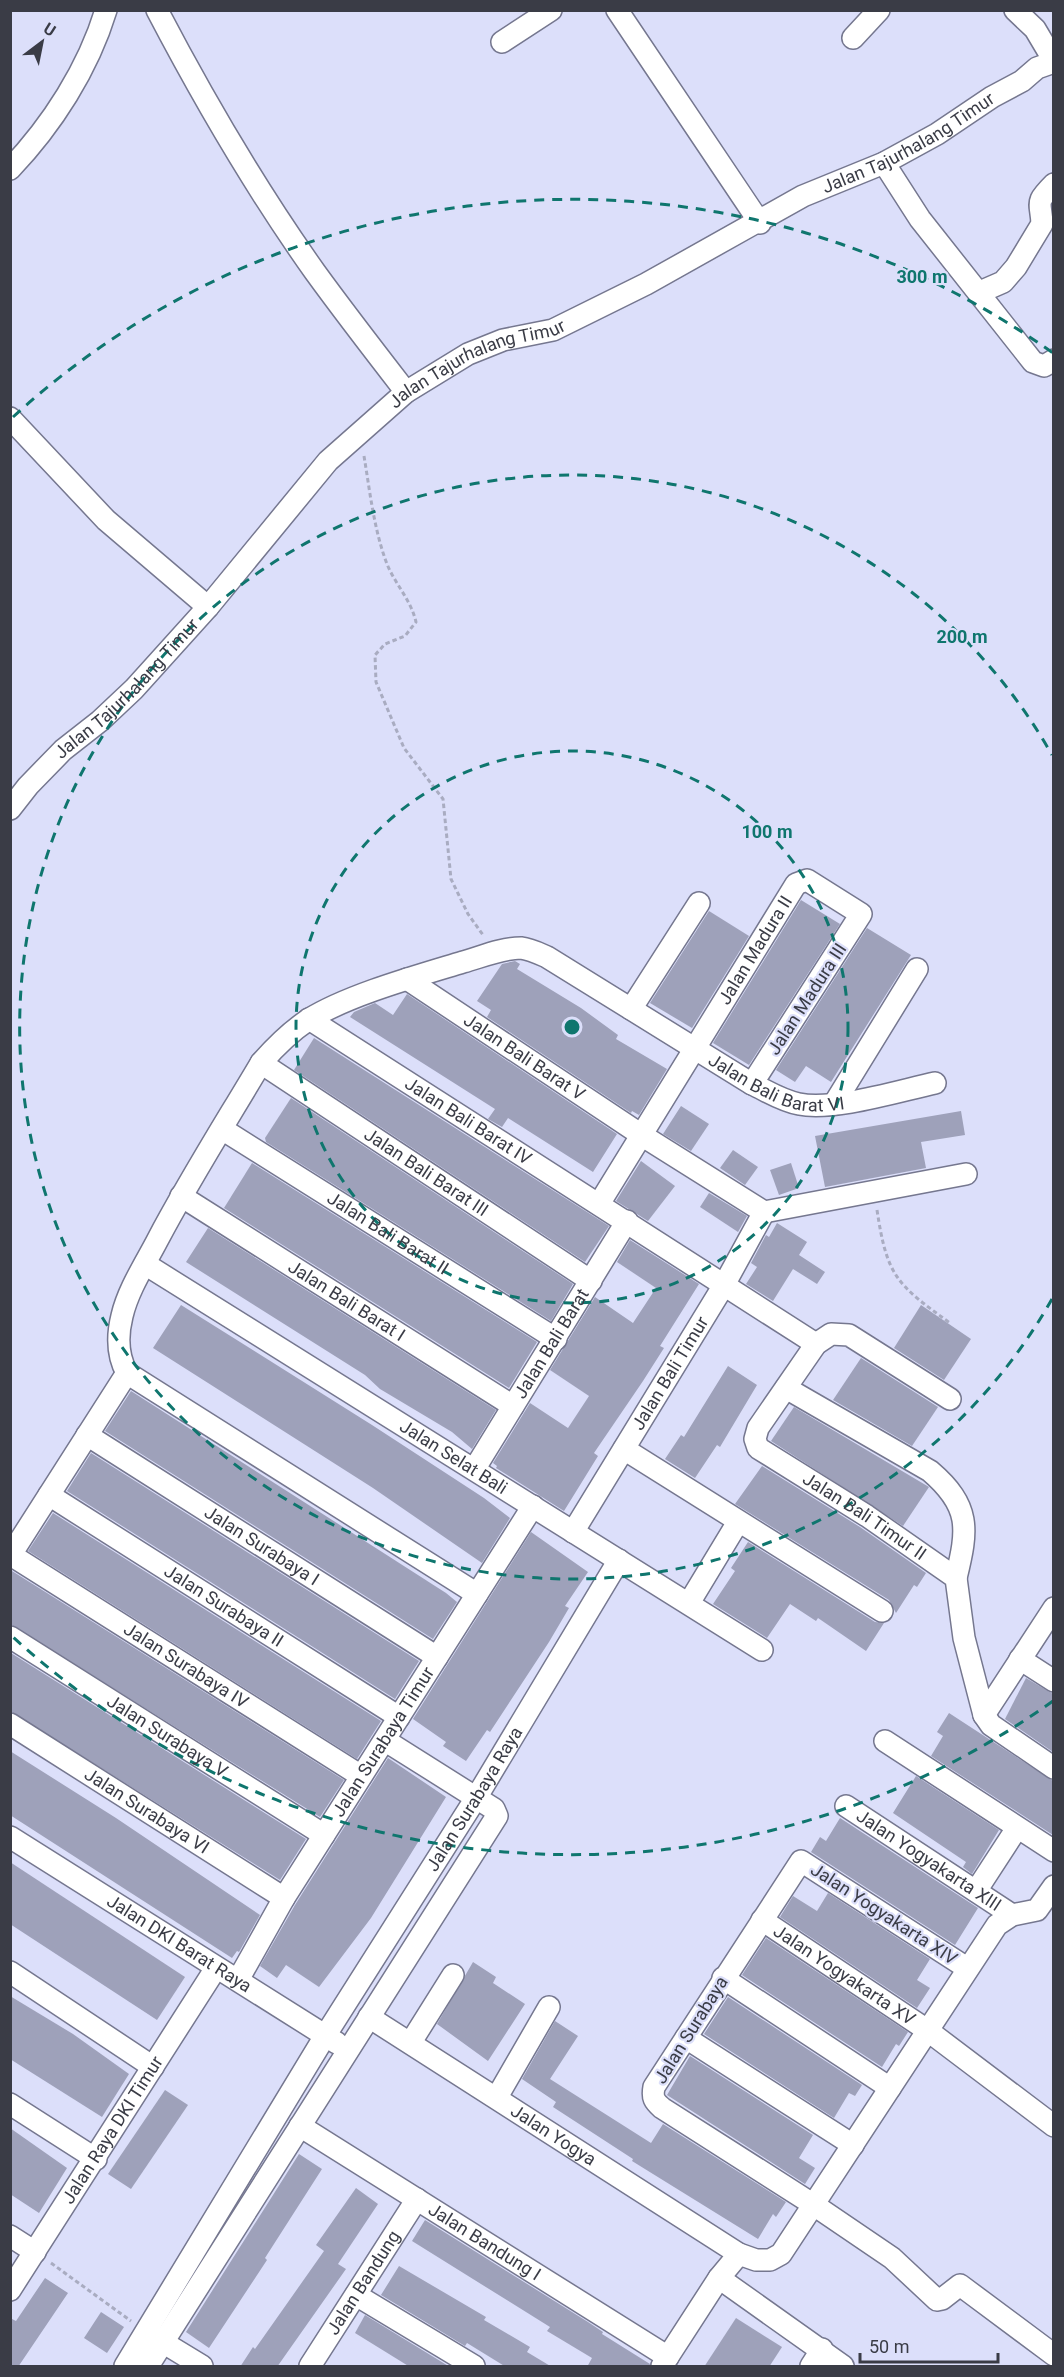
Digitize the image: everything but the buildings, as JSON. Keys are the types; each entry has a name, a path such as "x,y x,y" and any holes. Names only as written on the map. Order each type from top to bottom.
{"street":[{"path":"10,169 41,137 61,106 106,10"},
{"path":"157,10 220,124 271,207 315,271 406,392"},
{"path":"502,42 551,10"},
{"path":"617,10 760,222"},
{"path":"853,38 879,10"},
{"path":"1015,10 1035,29 1053,62"},
{"name":"Jalan Tajurhalang Timur","path":"10,809 28,786 63,750 100,721 134,688 208,607 286,509 328,461 406,392 468,354 503,340 553,330 760,222 803,196 884,163 937,134 992,97 1022,81 1037,68 1053,62"},
{"path":"884,163 920,219 980,292 1033,362 1044,366 1053,360"},
{"path":"980,292 1003,282 1016,267 1042,224 1038,208 1050,193"},
{"path":"10,418 106,520 208,607"},
{"name":"Jalan Madura II","path":"694,1048 796,884 807,880 861,914"},
{"path":"631,1009 699,903"},
{"name":"Jalan Madura III","path":"753,1083 861,914"},
{"name":"Jalan Bali Barat VI","path":"126,1373 118,1353 122,1314 181,1196 261,1063 276,1046 309,1019 407,979 498,952 520,948 534,951 786,1101 816,1106 834,1104 935,1083"},
{"path":"834,1104 917,969"},
{"name":"Jalan Bali Barat V","path":"407,979 643,1136 764,1212"},
{"name":"Jalan Bali Barat IV","path":"309,1019 816,1344"},
{"path":"599,1204 643,1136 694,1048"},
{"name":"Jalan Bali Barat III","path":"261,1063 591,1281"},
{"name":"Jalan Bali Barat II","path":"222,1129 556,1339"},
{"path":"764,1212 966,1174"},
{"name":"Jalan Bali Barat I","path":"181,1196 513,1406"},
{"name":"Jalan Bali Timur","path":"573,1532 724,1285 764,1212"},
{"name":"Jalan Bali Barat","path":"475,1468 627,1221"},
{"name":"Jalan Selat Bali","path":"145,1264 475,1468 762,1650"},
{"path":"816,1344 831,1334 849,1335 950,1399"},
{"name":"Jalan Bali Timur II","path":"816,1344 758,1428 755,1439 758,1448 867,1516 956,1578"},
{"path":"11,1555 126,1373 477,1594"},
{"path":"786,1388 930,1471 947,1485 959,1502 965,1524 956,1578 964,1638 984,1715 991,1725 1053,1768"},
{"name":"Jalan Surabaya I","path":"87,1435 437,1657"},
{"path":"624,1449 882,1611"},
{"name":"Jalan Surabaya II","path":"49,1495 399,1717"},
{"name":"Jalan Surabaya Timur","path":"238,1980 284,1898 361,1776 386,1741 533,1506"},
{"path":"688,1603 738,1522"},
{"name":"Jalan Surabaya IV","path":"11,1555 361,1776"},
{"name":"Jalan Surabaya Raya","path":"155,2337 325,2036 476,1798 619,1560"},
{"path":"984,1715 1053,1608"},
{"name":"Jalan Surabaya V","path":"10,1637 324,1835"},
{"path":"1020,1659 1053,1681"},
{"name":"Jalan Surabaya VI","path":"10,1724 284,1898"},
{"path":"124,2367 155,2337 300,2126 497,1816 495,1809 386,1741"},
{"path":"885,1741 1053,1851"},
{"name":"Jalan Yogyakarta XIII","path":"846,1806 1012,1915"},
{"path":"976,1891 1017,1828"},
{"name":"Jalan DKI Barat Raya","path":"10,1837 348,2050"},
{"name":"Jalan Surabaya","path":"801,1861 723,1978 654,2087 652,2095 655,2102 814,2205"},
{"name":"Jalan Yogyakarta XIV","path":"801,1861 967,1968"},
{"path":"665,2362 719,2278 739,2254 756,2260 770,2260 781,2254 997,1925 1012,1915 1037,1910 1053,1886"},
{"name":"Jalan Yogyakarta XV","path":"762,1920 927,2030 1053,2126"},
{"name":"Jalan Raya DKI Timur","path":"10,2290 96,2159 216,1968"},
{"path":"10,1972 153,2067"},
{"path":"411,2042 453,1975"},
{"path":"723,1978 890,2088"},
{"path":"497,2097 549,2007"},
{"name":"Jalan Yogya","path":"369,2017 739,2254"},
{"path":"686,2038 853,2145"},
{"path":"10,2104 96,2159"},
{"name":"Jalan Bandung I","path":"300,2126 417,2199 665,2362"},
{"name":"Jalan Bandung","path":"310,2367 417,2199"},
{"path":"814,2205 892,2258 936,2300 942,2299 960,2285 1053,2355"},
{"path":"10,2236 35,2252"},
{"path":"719,2278 816,2358 843,2367"},
{"path":"356,2295 474,2367"},
{"path":"148,2367 155,2337"},
{"path":"155,2337 202,2367"}],"path":[{"path":"360,431 381,547 388,566 408,600 416,622 405,636 385,644 375,655 376,682 404,748 443,800 451,879 473,921 498,952"},
{"path":"874,1191 883,1249 889,1268 907,1291 950,1323"},
{"path":"35,2252 155,2337"}]}
